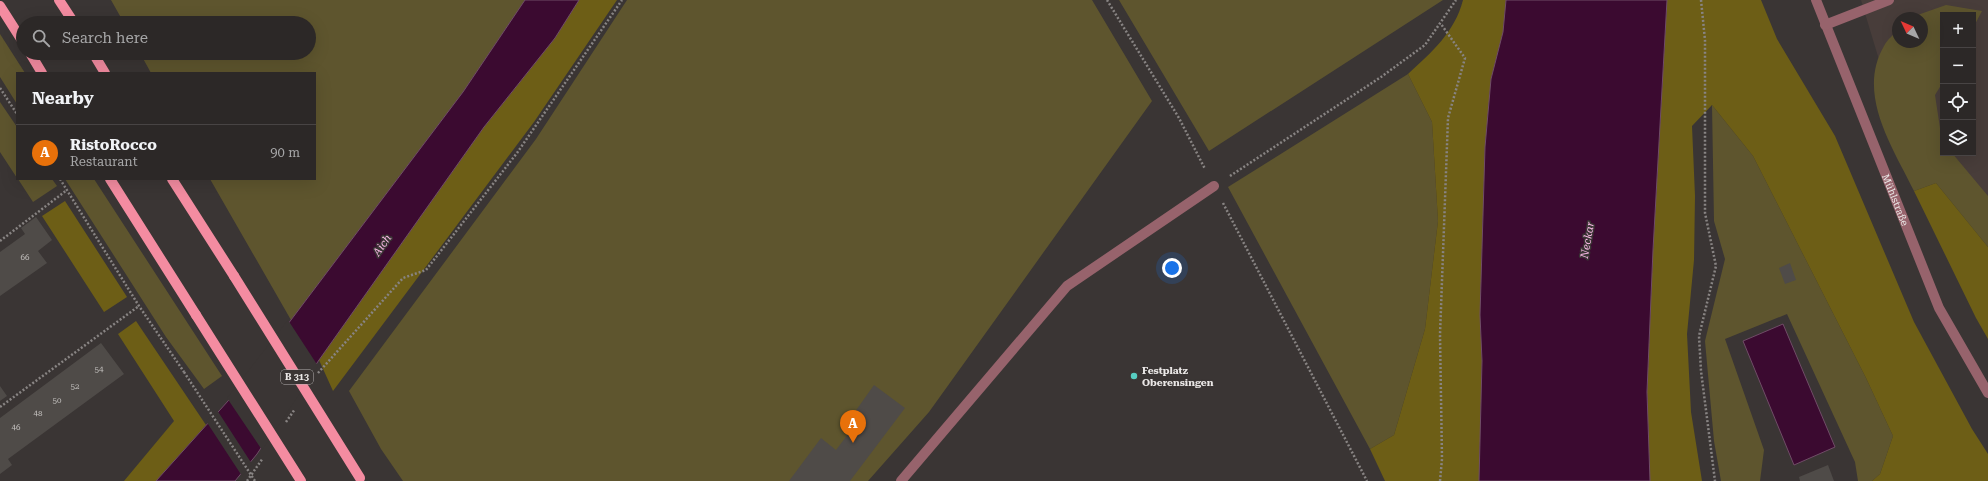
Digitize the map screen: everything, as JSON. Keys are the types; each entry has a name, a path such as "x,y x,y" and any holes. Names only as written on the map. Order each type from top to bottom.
{"main road":[{"path":"60,0 70,16"},
{"path":"0,6 16,31"},
{"path":"34,60 41,72"},
{"path":"97,60 104,72"},
{"path":"111,180 301,481"},
{"name":"B 313","path":"173,180 362,479"}],"street":[{"name":"Mühlstraße","path":"1816,0 1939,308 1988,393"},
{"path":"1825,25 1889,0"},
{"path":"901,481 1067,286 1214,186"}],"path":[{"path":"315,379 323,367 403,278 426,270 517,153 622,0"},
{"path":"1107,0 1179,118 1367,481"},
{"path":"1214,186 1381,78 1425,45 1441,24 1456,0"},
{"path":"1701,0 1705,40 1705,213 1716,266 1700,336 1700,371 1715,481"},
{"path":"1440,481 1442,459 1440,335 1448,118 1465,58 1441,24"},
{"path":"0,88 16,112"},
{"path":"61,180 139,306 255,481"},
{"path":"0,241 67,190"},
{"path":"0,407 139,306"},
{"path":"285,424 298,405"},
{"path":"247,481 264,456"}],"shaded area":[{"path":"111,0 525,0 463,92 291,320 211,180 316,180 316,72 150,72 144,60 316,60 316,16 120,16"},
{"path":"579,0 617,0 534,122 333,391 319,360 484,127 555,38"},
{"path":"627,0 1092,0 1152,101 929,412 868,481 403,481 381,449 349,391 536,139"},
{"path":"1119,0 1443,0 1209,151"},
{"path":"1463,0 1506,0 1503,32 1491,79 1485,147 1480,315 1482,361 1479,481 1385,481 1370,449 1394,435 1425,329 1438,221 1432,122 1408,74 1433,50 1448,32 1459,12"},
{"path":"1667,0 1761,0 1777,39 1835,136 1914,322 1972,429 1988,454 1988,481 1872,481 1880,474 1893,436 1866,378 1753,156 1712,105 1692,126 1695,196 1694,260 1687,334 1691,412 1702,481 1650,481 1647,392 1653,250"},
{"path":"1861,0 1988,0 1988,227 1902,136"},
{"path":"1946,5 1982,11 1976,22 1976,12 1940,12 1940,87 1935,95 1940,128 1940,156 1955,156 1988,196 1988,247 1936,183 1914,191 1888,139 1876,102 1874,83 1876,64 1884,46 1892,37 1892,48 1928,48 1928,12 1926,12"},
{"path":"0,34 24,72 16,72 16,102 0,77"},
{"path":"1408,74 1432,122 1438,221 1425,329 1394,435 1370,449 1228,187"},
{"path":"0,102 16,126 16,176 0,152"},
{"path":"1712,105 1753,156 1866,378 1893,436 1880,474 1872,481 1858,481 1855,462 1787,314 1725,339 1764,450 1760,481 1721,481 1714,441 1705,341 1725,259 1714,221"},
{"path":"19,180 53,180 57,186 33,202"},
{"path":"66,180 95,180 222,376 204,389 166,337"},
{"path":"1936,183 1988,247 1988,339 1976,318 1914,191"},
{"path":"65,201 127,297 104,312 42,216"},
{"path":"136,321 206,425 156,481 124,481 174,421 118,334"}],"water":[{"name":"Aich","path":"525,0 579,0 555,38 484,127 319,360 257,454 235,481 156,481 228,401 291,320 463,92"},
{"name":"Neckar","path":"1506,0 1667,0 1653,250 1647,392 1650,481 1479,481 1482,361 1480,315 1485,147 1491,79 1503,32"},
{"path":"1783,324 1835,447 1794,465 1743,341"}],"pier":[{"path":"288,320 318,366 262,450 227,398"},
{"path":"217,410 252,464 242,476 206,421"}],"building":[{"path":"36,217 52,240 38,251 47,263 0,296 0,252 25,234 21,228"},
{"path":"1790,263 1796,280 1785,284 1779,268"},
{"path":"101,343 124,374 8,459 12,465 0,474 0,418"},
{"path":"874,385 905,408 850,481 789,481 821,438 836,450 858,421 852,416"},
{"path":"0,386 7,396 0,401"},
{"path":"1828,465 1834,481 1800,481 1799,477"}],"place":[{"name":"Festplatz Oberensingen","path":"1134,376"},
{"name":"RistoRocco","path":"853,443"}]}
